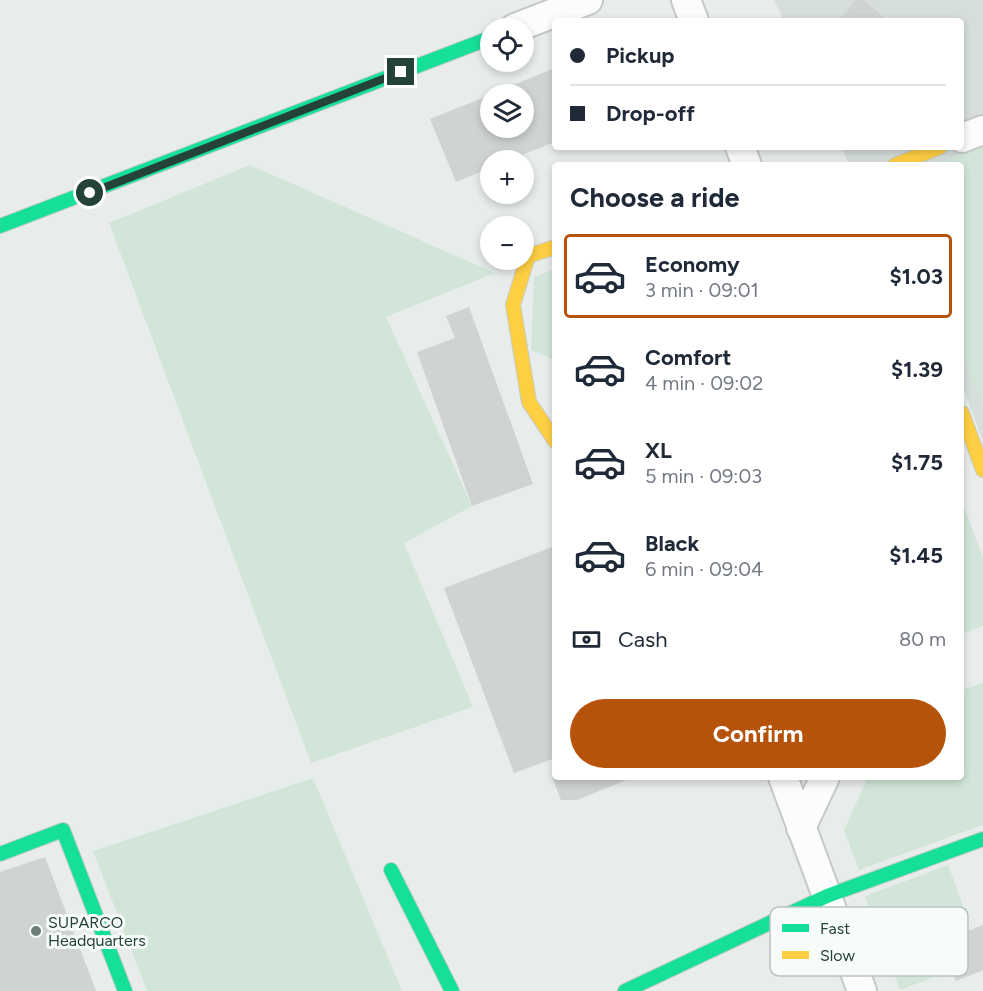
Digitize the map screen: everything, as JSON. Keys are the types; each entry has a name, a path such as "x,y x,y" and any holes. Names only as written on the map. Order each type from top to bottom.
{"street":[{"path":"534,21 588,0"},
{"path":"686,0 693,18"},
{"path":"0,226 480,42"},
{"path":"964,137 983,130"},
{"path":"902,162 932,150"},
{"path":"552,248 528,256 513,305 529,402 552,436"},
{"path":"964,419 983,470"},
{"path":"784,780 831,907"},
{"path":"801,828 824,780"},
{"path":"0,854 63,830 125,991"},
{"path":"804,907 827,896 983,839"},
{"path":"390,870 452,991"},
{"path":"625,991 770,923"},
{"path":"856,976 862,991"}],"shaded area":[{"path":"774,0 983,0 983,441 964,390 964,162 848,162 842,150 964,150 964,18 783,18"}],"green space":[{"path":"983,145 983,407 964,358 964,162 940,162"},
{"path":"250,165 480,266 480,270 495,273 386,317 472,506 404,543 473,707 311,763 109,223"},
{"path":"552,270 552,359 531,350 534,277"},
{"path":"964,506 983,558 983,626 964,633"},
{"path":"983,683 983,825 859,870 844,830 867,780 964,780 964,689"},
{"path":"313,778 402,991 147,991 93,851"},
{"path":"948,865 964,907 869,907 865,896"},
{"path":"895,976 936,976 900,990"}],"building":[{"path":"856,0 864,0 885,18 841,18"},
{"path":"552,69 552,143 534,150 480,150 480,172 456,182 430,119 480,99 480,138 534,138 534,84 516,84"},
{"path":"469,307 533,484 472,506 417,352 455,338 446,316"},
{"path":"552,547 552,759 514,773 444,588"},
{"path":"553,780 626,780 577,800 561,800"},
{"name":"SUPARCO Headquarters","path":"45,857 96,991 0,991 0,872"},
{"path":"983,925 983,970 956,981 954,976 968,976 968,931"}],"traffic: fast":[{"path":"0,226 480,42"},
{"path":"0,854 63,830 125,991"},
{"path":"804,907 827,896 983,839"},
{"path":"391,870 452,991"},
{"path":"625,991 770,923"}],"traffic: slow":[{"path":"902,162 932,150"},
{"path":"552,248 528,256 513,305 529,402 552,436"},
{"path":"964,418 983,470"}],"place":[{"name":"SUPARCO Headquarters","path":"36,931"}],"route":[{"path":"90,193 401,72"}]}
